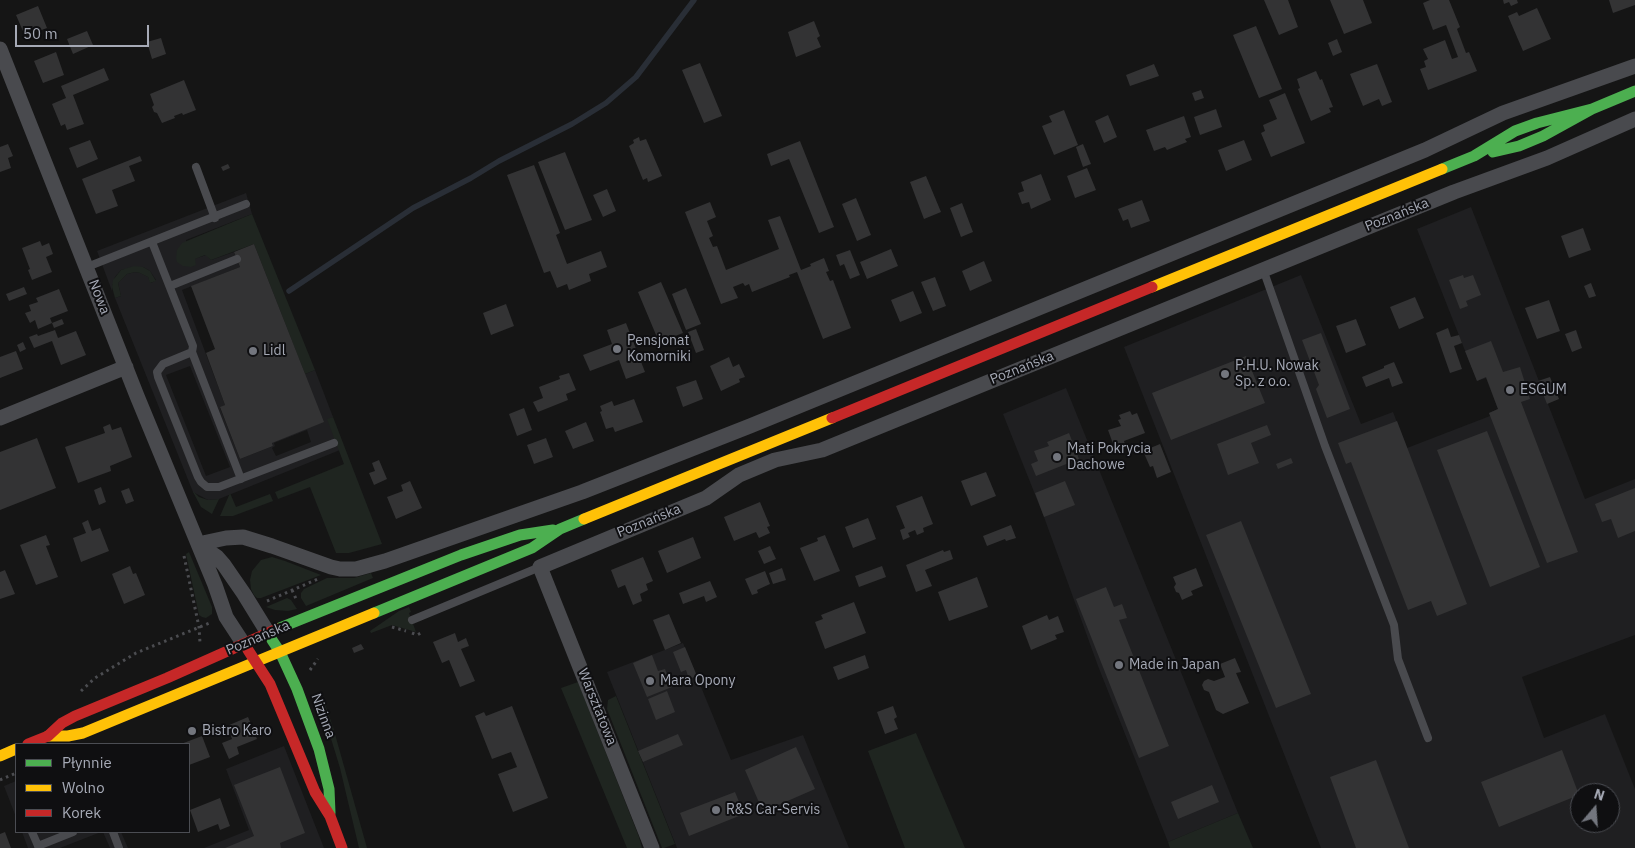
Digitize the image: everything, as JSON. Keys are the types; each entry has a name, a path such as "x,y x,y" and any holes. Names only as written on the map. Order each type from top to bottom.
{"main road":[{"name":"Poznańska","path":"30,743 48,736 62,723 75,716 268,633 461,555 520,535 560,528 1474,156 1526,144 1592,109 1635,91"},
{"name":"Poznańska","path":"48,736 68,736 83,739 280,652 532,548 560,528"},
{"name":"Nizinna","path":"268,633 280,652 302,699 319,749 329,789 330,816"},
{"name":"Nizinna","path":"244,643 257,662 276,698 315,792 330,816 342,848"},
{"path":"0,756 15,750"}],"street":[{"name":"Nowa","path":"0,49 226,617 244,643"},
{"path":"198,544 226,538 243,537 340,569 356,569 374,564 582,492 750,426 1425,150 1503,113 1635,66"},
{"name":"Poznańska","path":"540,566 706,498 734,478 775,460 822,450 1464,188 1540,161 1635,119"},
{"path":"0,418 126,367"},
{"path":"198,544 217,557 224,565 268,633"},
{"name":"Warsztatowa","path":"540,566 652,848"}],"lane":[{"path":"196,167 215,218"},
{"path":"87,268 246,204"},
{"path":"152,242 192,340 192,352 241,479"},
{"path":"170,286 236,259"},
{"path":"1263,270 1325,446 1394,625 1398,659 1428,738"},
{"path":"192,352 163,364 157,372 198,478 207,487 213,488 241,479 334,443"},
{"name":"Poznańska","path":"412,620 540,566"},
{"path":"32,833 38,847 71,833"},
{"path":"113,833 119,848"}],"path":[{"path":"262,603 340,569"},
{"path":"95,678 136,653 215,621"},
{"path":"384,631 393,627 417,634 421,633"},
{"path":"309,674 314,662 321,656"},
{"path":"0,780 15,773"}],"shaded area":[{"path":"246,193 252,214 186,240 194,259 206,255 211,260 234,252 240,267 182,290 225,405 220,408 240,459 273,446 272,443 305,374 315,370 333,417 328,420 340,450 219,499 208,500 193,492 115,298 121,296 118,283 127,274 140,273 148,277 151,283 156,280 150,271 143,267 121,270 115,277 112,291 97,251","holes":["190,366 230,467 206,476 166,375","307,430 311,442 276,456 272,448 275,446 274,443"]},
{"path":"1471,207 1585,499 1635,479 1635,635 1522,677 1544,738 1605,714 1635,789 1635,848 1321,848 1124,347 1301,275 1361,424 1393,412 1407,448 1490,416 1489,413 1498,409 1486,378 1477,381 1417,229"},
{"path":"252,214 315,370 305,374 254,244 211,260 205,255 195,259 196,265 191,267 183,266 177,262 177,250 182,243"},
{"path":"134,266 143,267 150,271 156,281 150,283 148,277 140,273 127,274 118,283 121,296 115,298 112,287 113,280 121,270"},
{"path":"1066,388 1238,813 1168,842 1098,666 1044,517 1003,414"},
{"path":"333,417 382,544 349,553 336,553 310,487 278,499 275,492 344,464 327,419"},
{"path":"193,492 199,497 208,500 219,499 212,514 201,507"},
{"path":"230,493 236,507 270,494 273,501 233,516 220,516"},
{"path":"189,552 212,607 212,614 206,618 199,615 186,554"},
{"path":"272,557 321,575 257,598 251,589 252,571 261,560"},
{"path":"371,573 373,578 306,606 301,598 301,593 304,589 327,578 354,578"},
{"path":"287,598 291,600 297,609 288,611 266,607"},
{"path":"409,607 411,612 409,613 416,632 392,625 371,633 370,631 399,611"},
{"path":"683,643 731,760 803,735 849,848 677,848 607,672"},
{"path":"578,682 642,848 627,848 561,688"},
{"path":"321,693 333,727 367,848 359,848 340,768 329,732 314,695"},
{"path":"616,696 675,844 664,848 662,848 607,709 608,700"},
{"path":"916,733 965,848 905,848 868,751"},
{"path":"284,746 324,848 204,848 249,830 226,769"},
{"path":"15,781 15,814 4,786"},
{"path":"1238,813 1253,848 1170,848 1168,842"},
{"path":"22,833 98,833 60,848 28,848"},
{"path":"103,833 121,833 128,848 110,848"}],"building":[{"path":"1264,0 1288,0 1298,27 1279,35"},
{"path":"1330,0 1363,0 1372,23 1344,34"},
{"path":"1430,0 1449,0 1460,27 1457,29 1466,53 1469,52 1477,71 1428,90 1420,69 1426,67 1424,61 1428,59 1423,49 1445,40 1452,59 1458,57 1446,25 1433,30 1423,3"},
{"path":"1503,0 1517,0 1518,3 1511,6 1509,2 1504,4"},
{"path":"1609,0 1635,0 1635,5 1613,13"},
{"path":"38,6 47,28 25,36 16,15"},
{"path":"1537,8 1551,39 1523,51 1508,16 1517,12 1519,16"},
{"path":"814,21 820,36 817,38 821,47 796,57 788,32"},
{"path":"1256,26 1282,89 1259,98 1233,35"},
{"path":"87,31 93,45 73,54 67,39"},
{"path":"161,38 166,54 152,59 147,42"},
{"path":"1337,39 1342,52 1333,56 1328,43"},
{"path":"56,52 64,75 43,83 34,61"},
{"path":"700,63 722,116 704,123 682,70"},
{"path":"1154,64 1159,76 1130,86 1126,75"},
{"path":"1377,64 1392,102 1382,106 1379,99 1363,106 1350,74"},
{"path":"104,68 109,80 73,95 84,124 67,130 65,124 61,126 52,104 66,98 61,86"},
{"path":"1316,71 1320,80 1322,79 1333,107 1329,108 1331,112 1311,121 1298,89 1300,88 1297,79"},
{"path":"184,80 196,110 174,116 175,118 162,123 157,113 154,112 152,107 154,105 150,94"},
{"path":"1201,90 1204,98 1195,101 1192,93"},
{"path":"1285,93 1305,143 1271,157 1261,133 1265,131 1263,125 1277,119 1269,100"},
{"path":"1216,109 1222,127 1200,135 1194,117"},
{"path":"1064,110 1078,145 1054,155 1042,126 1052,122 1049,116"},
{"path":"1108,115 1117,137 1104,143 1095,121"},
{"path":"1184,116 1191,137 1185,139 1187,142 1167,150 1165,147 1154,151 1146,130"},
{"path":"639,137 640,141 646,139 662,176 648,182 647,178 643,180 629,146 634,143 633,140"},
{"path":"90,140 98,159 77,168 69,148"},
{"path":"1244,140 1252,160 1226,171 1218,150"},
{"path":"800,141 834,227 819,233 789,159 771,166 767,154"},
{"path":"8,144 13,156 8,158 11,168 0,172 0,147"},
{"path":"1083,144 1091,164 1083,167 1076,147"},
{"path":"565,152 592,220 565,230 538,162"},
{"path":"140,156 142,161 129,166 135,181 112,190 118,206 96,214 82,179"},
{"path":"228,164 230,168 223,171 221,167"},
{"path":"534,165 560,233 556,235 567,264 601,251 607,267 589,274 591,281 569,290 567,284 557,288 550,271 544,273 507,175"},
{"path":"1087,168 1096,190 1075,198 1067,176"},
{"path":"1041,174 1051,200 1031,209 1029,202 1022,204 1018,193 1024,191 1021,182"},
{"path":"926,176 941,212 924,219 910,182"},
{"path":"607,189 616,211 603,217 593,195"},
{"path":"856,198 871,235 857,241 842,204"},
{"path":"1142,200 1150,221 1131,228 1128,219 1123,221 1118,209"},
{"path":"710,202 716,217 707,221 713,236 709,238 713,247 717,246 726,270 779,249 768,220 780,216 801,270 824,258 829,271 826,272 830,281 833,280 851,328 823,339 797,272 789,275 790,277 752,292 749,284 745,286 743,283 733,287 738,298 721,304 685,212"},
{"path":"962,203 973,232 961,237 950,208"},
{"path":"1583,228 1591,250 1569,258 1561,236"},
{"path":"40,241 42,246 49,243 53,254 46,257 52,272 32,280 22,248"},
{"name":"Lidl","path":"254,244 324,422 272,443 273,446 240,459 220,407 225,405 206,353 215,349 191,286 240,267 234,252"},
{"path":"891,249 898,266 867,279 860,262"},
{"path":"850,250 860,275 850,279 844,264 840,266 836,255"},
{"path":"984,261 992,281 970,291 962,271"},
{"path":"1463,275 1464,278 1473,275 1481,295 1466,301 1468,306 1460,309 1449,280"},
{"path":"935,277 946,306 933,311 921,282"},
{"path":"661,282 683,333 659,342 638,292"},
{"path":"1591,283 1596,296 1589,298 1584,286"},
{"path":"24,287 27,294 9,301 6,294"},
{"path":"686,288 701,324 686,330 672,294"},
{"path":"59,289 68,311 50,318 52,323 38,329 35,320 30,323 25,313 31,311 29,305 38,302 36,298"},
{"path":"913,291 922,313 900,322 891,300"},
{"path":"1415,297 1424,318 1399,329 1390,307"},
{"path":"1549,300 1560,331 1537,339 1525,308"},
{"path":"506,304 514,326 491,335 483,313"},
{"path":"62,319 64,324 54,328 52,323"},
{"path":"1356,319 1366,345 1346,353 1336,326"},
{"name":"Pensjonat Komorniki","path":"626,323 645,372 626,379 619,360 590,371 583,355 612,344 607,330"},
{"path":"1448,328 1451,337 1459,335 1462,343 1454,346 1462,369 1450,373 1436,333"},
{"path":"696,329 704,350 696,353 688,332"},
{"path":"55,330 58,338 76,331 86,355 61,365 52,341 34,348 29,337"},
{"path":"1576,330 1582,348 1572,352 1565,334"},
{"path":"1321,333 1350,409 1327,418 1316,389 1319,385 1302,340"},
{"path":"1491,341 1503,372 1520,367 1530,399 1521,402 1578,552 1547,563 1489,413 1498,409 1486,377 1477,381 1465,351"},
{"path":"23,342 26,349 20,352 17,345"},
{"path":"16,351 23,369 0,378 0,357"},
{"path":"1246,356 1265,403 1171,440 1152,393"},
{"path":"729,357 733,367 739,364 745,377 739,379 740,382 721,391 710,366"},
{"path":"1394,362 1403,383 1392,387 1389,378 1366,387 1362,377"},
{"path":"569,373 576,390 566,394 568,400 538,412 533,402 543,398 539,387 560,379 559,376"},
{"path":"1550,377 1559,399 1547,404 1538,381"},
{"path":"696,380 703,399 683,407 676,387"},
{"path":"634,399 643,422 615,432 613,427 606,429 600,412 602,411 600,406 612,401 614,406"},
{"path":"524,408 532,430 517,436 509,414"},
{"path":"1130,411 1132,415 1137,413 1145,433 1124,441 1126,448 1116,452 1108,430 1121,426 1118,420 1121,419 1119,415"},
{"path":"1397,421 1467,604 1437,616 1431,601 1408,610 1351,462 1346,464 1338,443"},
{"path":"586,422 594,441 573,449 565,431"},
{"path":"110,424 112,430 121,427 132,457 110,466 111,471 78,483 65,447 105,433 103,427"},
{"path":"1267,425 1271,435 1251,443 1259,463 1228,475 1217,444"},
{"path":"1487,431 1540,567 1490,587 1437,450"},
{"path":"1069,433 1079,459 1036,476 1031,464 1038,461 1034,451 1049,446 1047,442"},
{"path":"37,438 56,488 0,510 0,452"},
{"path":"546,438 553,457 534,464 527,445"},
{"path":"1160,444 1171,472 1157,478 1153,466 1150,467 1143,451"},
{"path":"1291,458 1293,463 1278,469 1276,464"},
{"path":"379,460 387,479 374,485 369,473 375,471 372,463"},
{"path":"986,472 996,496 971,506 961,481"},
{"path":"410,481 422,508 396,519 387,497 403,491 401,485"},
{"path":"1065,481 1075,505 1044,517 1035,493"},
{"path":"101,487 106,502 99,505 94,490"},
{"path":"129,488 134,501 126,504 121,491"},
{"path":"1635,488 1635,531 1618,538 1611,519 1602,522 1595,504"},
{"path":"922,496 933,524 923,528 924,532 917,535 915,530 908,533 910,537 903,540 900,530 905,528 896,506"},
{"path":"760,502 770,526 767,527 770,533 759,538 756,532 734,541 724,517"},
{"path":"868,518 876,539 853,548 845,527"},
{"path":"88,520 92,531 100,528 109,551 81,562 73,538 86,533 82,523"},
{"path":"1241,521 1311,694 1276,708 1206,535"},
{"path":"1011,525 1016,538 1006,541 1005,539 987,546 983,536"},
{"path":"46,535 50,545 46,546 58,577 36,585 20,545"},
{"path":"825,535 840,571 814,581 800,548 818,541 817,538"},
{"path":"693,537 701,558 667,573 658,551"},
{"path":"770,546 776,559 764,564 758,551"},
{"path":"943,550 944,552 950,550 953,559 925,570 932,586 916,592 906,565"},
{"path":"643,557 653,581 646,584 648,590 640,594 642,601 633,605 625,585 618,588 611,570"},
{"path":"130,566 133,574 136,573 145,595 124,604 112,574"},
{"path":"882,566 886,577 859,587 855,576"},
{"path":"782,568 786,580 773,584 769,573"},
{"path":"1196,568 1203,586 1191,591 1193,595 1182,600 1174,587 1176,584 1173,577"},
{"path":"5,570 15,594 0,599 0,572"},
{"path":"765,571 770,584 757,590 758,593 752,595 745,579"},
{"path":"977,577 988,607 949,621 938,592"},
{"path":"710,581 717,597 706,602 704,596 683,604 679,593"},
{"path":"1106,587 1114,607 1122,604 1127,618 1119,620 1169,746 1139,758 1076,599"},
{"path":"854,602 866,633 825,649 815,622 823,619 821,615"},
{"path":"669,614 681,643 665,650 653,620"},
{"path":"1047,615 1049,620 1058,616 1064,632 1055,635 1057,639 1031,650 1022,626"},
{"path":"455,633 458,642 466,638 469,646 461,649 475,681 460,687 449,660 442,663 433,642"},
{"path":"361,644 364,649 354,653 352,648"},
{"path":"685,647 697,676 689,679 686,670 681,672 673,652"},
{"path":"652,655 658,671 665,669 672,687 647,697 633,663"},
{"path":"865,655 869,668 838,680 833,667"},
{"path":"1235,658 1241,672 1236,673 1249,703 1223,714 1216,710 1209,692 1204,690 1202,685 1208,679 1214,681 1225,677 1220,664"},
{"path":"667,691 675,712 656,720 648,699"},
{"path":"512,706 548,798 513,812 498,774 517,767 511,752 492,759 475,716 484,712 486,716"},
{"path":"893,706 897,717 894,719 898,729 885,734 877,712"},
{"path":"248,717 257,739 237,747 239,754 229,759 222,743 232,739 227,726"},
{"path":"678,734 683,745 643,762 638,751"},
{"path":"202,736 210,757 190,765 190,743 184,743"},
{"path":"796,747 815,789 776,806 777,808 764,814 745,770"},
{"path":"1562,750 1574,783 1570,783 1570,799 1499,827 1481,782"},
{"path":"1376,760 1409,848 1356,848 1330,777"},
{"path":"280,767 305,833 280,843 281,848 225,848 254,836 234,785"},
{"path":"1212,785 1219,802 1178,819 1171,802"},
{"path":"735,792 744,814 689,836 680,813"},
{"path":"220,798 230,826 220,830 218,824 198,832 190,810"},
{"path":"5,832 11,848 0,848 0,834"}],"waterway":[{"path":"289,291 413,208 572,124 606,103 636,77 694,0"}],"traffic: fast":[{"path":"1493,152 1519,146 1543,136 1592,109 1635,91"},
{"path":"1442,169 1474,156 1515,131 1537,123 1592,109"},
{"path":"374,613 532,548 560,529 584,519"},
{"path":"277,629 461,555 520,535 553,530"},
{"path":"272,640 280,652 297,689 319,749 329,789 330,813"}],"traffic: slow":[{"path":"1152,287 1442,169"},
{"path":"584,519 832,418"},
{"path":"48,736 68,736 83,733 374,613"},
{"path":"0,756 15,749"}],"traffic: jam":[{"path":"832,418 1152,287"},
{"path":"30,743 48,736 62,723 75,716 277,629"},
{"path":"248,650 270,684 315,792 330,816 342,848"}],"place":[{"name":"Pensjonat Komorniki","path":"617,349"},
{"name":"Lidl","path":"253,351"},
{"name":"P.H.U. Nowak Sp. z o.o.","path":"1225,374"},
{"name":"ESGUM","path":"1510,390"},
{"name":"Mati Pokrycia Dachowe","path":"1057,457"},
{"name":"Made in Japan","path":"1119,665"},
{"name":"Mara Opony","path":"650,681"},
{"name":"Bistro Karo","path":"192,731"},
{"name":"R&S Car-Servis","path":"716,810"}]}
